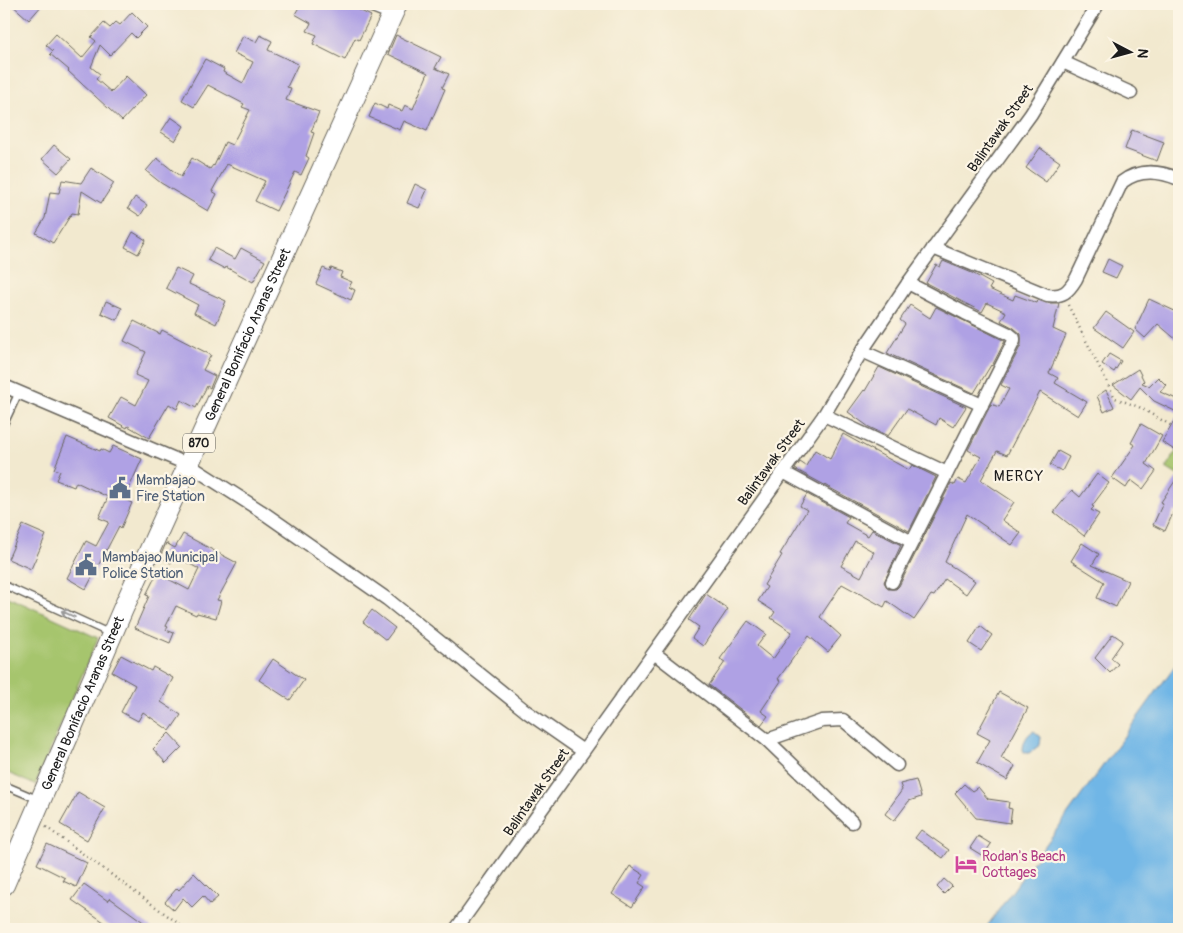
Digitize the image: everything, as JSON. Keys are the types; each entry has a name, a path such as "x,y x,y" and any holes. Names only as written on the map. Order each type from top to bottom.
{"main road":[{"name":"General Bonifacio Aranas Street","path":"4,885 112,635 395,8"}],"street":[{"path":"372,4 395,8"},
{"name":"Balintawak Street","path":"456,929 824,415 862,351 908,283 1031,114 1098,4"},
{"path":"1063,62 1132,93"},
{"path":"933,248 1047,295 1062,295 1069,290 1076,279 1122,182 1129,176 1152,172 1167,174 1179,179"},
{"path":"892,582 1014,341 1014,338 1009,334 908,283"},
{"path":"862,351 982,405"},
{"path":"4,386 189,465 261,511 386,599 527,712 583,751"},
{"path":"824,415 947,473"},
{"path":"782,472 912,542"},
{"path":"654,653 767,740 852,822"},
{"path":"767,740 822,721 843,720 897,765"}],"lane":[{"path":"4,424 6,414 19,392"},
{"path":"4,585 112,635"},
{"path":"4,785 36,809"}],"path":[{"path":"1062,295 1115,398 1138,407 1179,430"},
{"path":"36,809 186,929"}],"green space":[{"path":"1179,447 1179,476 1166,468"},
{"path":"4,595 98,638 35,785 4,771"}],"water":[{"path":"1179,660 1179,929 985,929"},
{"path":"1034,731 1041,737 1040,745 1029,753 1025,753 1023,750 1027,736"}],"building":[{"path":"11,4 43,4 29,20"},
{"path":"301,4 362,4 359,10 371,16 359,40 355,38 345,60 313,44 317,35 307,31 311,23 295,14"},
{"path":"132,12 147,27 136,38 131,33 110,55 100,45 91,67 100,74 96,79 111,92 126,76 146,95 122,121 50,54 53,51 46,45 56,34 82,58 96,41 91,37 104,23 110,28 116,22 120,25"},
{"path":"260,35 272,41 268,50 298,64 287,87 291,88 286,100 319,112 311,132 314,133 306,156 309,158 301,175 295,172 276,211 255,201 265,181 227,164 212,191 217,194 208,211 161,183 146,171 157,158 181,177 192,158 210,169 214,166 225,142 232,145 250,110 242,107 244,104 208,85 194,107 182,100 205,59 224,69 223,72 243,83 253,62 234,53 243,36 256,42"},
{"path":"396,35 441,57 435,68 449,74 442,88 445,89 427,131 404,121 400,130 369,117 375,103 387,109 388,105 402,111 405,105 413,109 428,73 388,54"},
{"path":"171,117 184,126 175,141 161,132"},
{"path":"1132,130 1164,142 1157,161 1125,149"},
{"path":"54,145 71,159 58,173 42,159"},
{"path":"1040,148 1060,162 1046,182 1026,168"},
{"path":"91,168 114,183 101,203 82,191 78,214 72,213 53,243 36,233 45,218 50,192 59,193 62,180 81,183"},
{"path":"415,184 427,190 419,208 407,203"},
{"path":"135,197 147,205 140,216 128,208"},
{"path":"133,232 146,240 138,254 125,247"},
{"path":"214,248 235,259 241,248 265,261 253,282 226,267 225,269 208,260"},
{"path":"1108,259 1122,266 1116,278 1102,272"},
{"path":"943,261 972,273 992,284 989,289 1013,300 1015,295 1037,303 1038,300 1046,303 1059,303 1053,329 1066,335 1049,373 1058,378 1055,383 1087,402 1078,416 1040,392 1007,455 997,451 981,480 1014,502 1002,520 1021,533 1012,545 967,514 945,562 975,581 966,594 945,579 934,596 931,595 914,620 887,601 884,607 842,584 820,617 841,636 828,652 809,636 778,679 781,681 761,711 768,716 761,725 709,685 725,662 720,659 748,621 766,634 757,646 773,659 792,632 771,618 775,612 758,601 767,587 764,585 782,555 780,554 807,510 800,506 807,494 849,517 845,523 868,536 872,530 901,545 884,582 888,589 896,589 951,483 955,485 958,479 966,483 981,457 968,450 991,404 999,407 1009,389 1001,385 1021,345 1021,334 1001,321 1006,312 987,303 982,312 926,283 936,265 940,267","holes":["855,541 874,552 861,577 841,566"]},
{"path":"176,268 193,276 189,284 226,301 216,324 194,313 198,305 166,288"},
{"path":"323,268 330,271 331,268 342,272 340,277 352,282 349,287 355,290 351,300 316,284"},
{"path":"1149,299 1179,313 1179,342 1158,324 1145,338 1135,329"},
{"path":"106,301 122,308 117,320 101,313"},
{"path":"910,305 930,318 936,307 1005,341 992,366 974,393 887,353 905,324 900,320"},
{"path":"1106,312 1134,332 1123,348 1094,328"},
{"path":"134,321 160,334 162,330 211,355 203,370 215,376 210,388 207,386 196,408 181,400 177,409 169,404 149,438 109,418 121,397 136,405 148,381 135,375 146,352 124,341"},
{"path":"1109,354 1121,361 1114,372 1102,364"},
{"path":"879,367 966,407 953,427 939,418 936,425 907,409 888,436 869,427 848,412 865,391"},
{"path":"1138,369 1144,381 1142,383 1149,386 1158,377 1166,385 1160,392 1179,400 1179,413 1154,401 1140,387 1131,399 1113,385"},
{"path":"1106,390 1114,407 1104,412 1097,396"},
{"path":"1179,413 1179,453 1162,442"},
{"path":"1141,424 1162,436 1146,464 1156,471 1143,489 1131,480 1126,488 1112,478 1135,445 1131,443"},
{"path":"843,434 909,470 912,465 936,477 909,531 795,469 800,462 806,466 815,450 830,459"},
{"path":"67,437 109,453 113,446 142,459 124,499 132,503 121,528 119,526 86,589 67,578 86,541 96,546 109,522 99,518 108,497 76,482 74,487 56,480 60,471 54,469"},
{"path":"1058,451 1069,457 1062,471 1050,465"},
{"path":"1097,474 1109,483 1092,506 1094,507 1091,510 1099,514 1084,536 1054,512 1072,490 1080,497"},
{"path":"1179,475 1179,514 1174,511 1165,531 1153,525 1163,503 1161,502"},
{"path":"23,525 46,535 31,569 8,559"},
{"path":"183,534 237,563 217,600 221,601 216,618 197,613 196,615 176,606 166,626 168,627 166,630 174,633 170,643 135,628 149,596 146,595 157,573 189,590 199,569 175,556 171,563 160,557 166,543 175,548"},
{"path":"1082,543 1099,554 1092,565 1128,581 1116,607 1097,598 1104,582 1071,561"},
{"path":"706,594 728,609 703,646 692,638 699,627 689,620"},
{"path":"372,610 395,628 386,640 363,622"},
{"path":"980,626 992,635 981,651 969,643"},
{"path":"1113,634 1123,641 1111,658 1118,664 1110,673 1095,658"},
{"path":"121,655 151,671 153,667 173,678 161,702 181,715 170,731 143,712 138,721 121,712 135,685 112,672"},
{"path":"273,659 304,680 290,700 259,680"},
{"path":"999,692 1028,708 1001,758 1015,766 1007,780 977,763 990,740 977,733"},
{"path":"169,733 182,747 166,763 153,749"},
{"path":"916,780 921,797 909,801 894,821 885,814 902,790 900,784"},
{"path":"964,784 972,791 978,787 988,799 1009,802 1008,808 1012,809 1010,823 976,818 955,793"},
{"path":"78,792 105,808 87,840 60,824"},
{"path":"921,830 949,850 943,858 915,838"},
{"path":"978,836 991,844 983,856 970,848"},
{"path":"47,844 87,863 76,887 63,881 65,878 37,864"},
{"path":"630,866 644,875 639,883 645,887 632,907 612,894"},
{"path":"194,873 218,897 210,904 203,896 192,907 183,898 174,910 165,902"},
{"path":"944,879 952,886 944,894 937,887"},
{"path":"84,884 108,901 110,898 153,929 114,929 72,900"}],"place":[{"name":"Mambajao Fire Station","path":"120,488"},
{"name":"Mambajao Municipal Police Station","path":"86,565"},
{"name":"Rodan's Beach Cottages","path":"966,864"}],"district":[{"name":"MERCY","path":"1019,476"}]}
